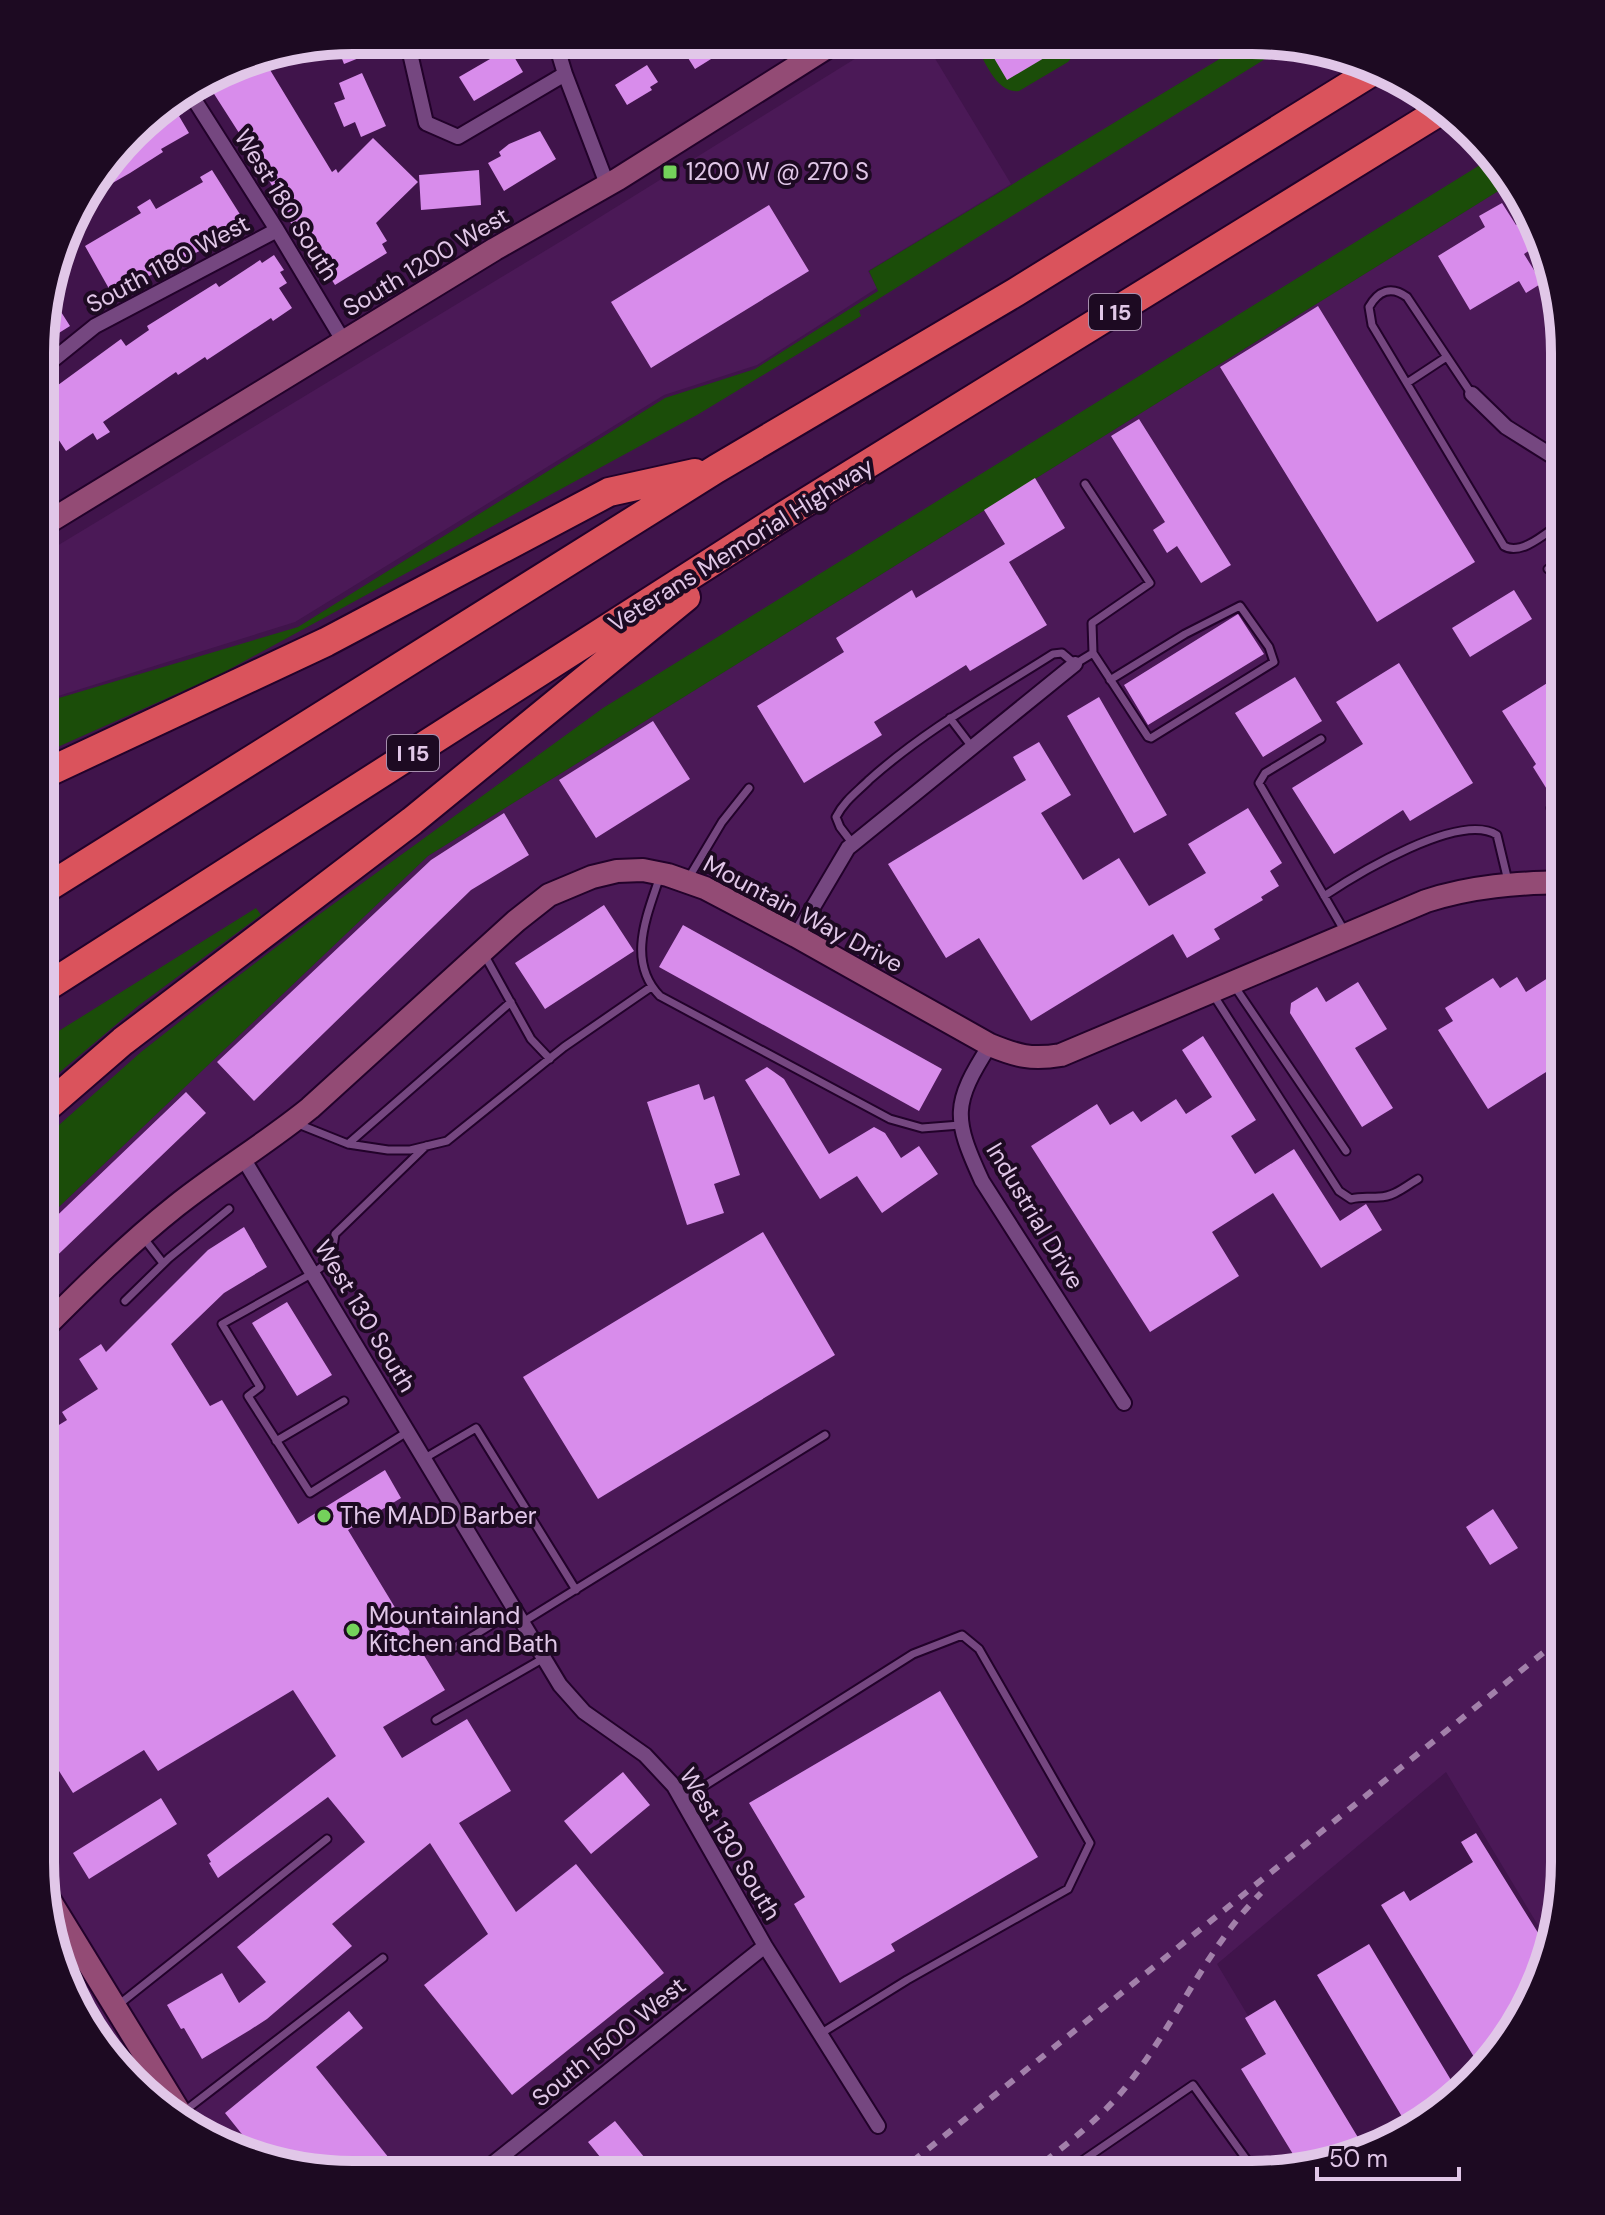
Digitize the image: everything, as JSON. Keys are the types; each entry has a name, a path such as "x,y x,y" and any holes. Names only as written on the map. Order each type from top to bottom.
{"highway":[{"path":"54,883 716,469 1016,292 1364,76"},
{"name":"Veterans Memorial Highway","path":"54,982 785,515 1433,115"},
{"path":"54,769 326,642 609,492 716,469"},
{"path":"54,1101 171,1003 412,821 785,515"}],"street":[{"path":"410,54 426,123 458,137 565,74"},
{"path":"559,54 607,184"},
{"name":"South 1200 West","path":"54,519 816,54"},
{"name":"West 180 South","path":"194,100 344,342"},
{"name":"South 1180 West","path":"54,359 95,326 277,230"},
{"path":"1472,394 1506,427 1551,455"},
{"path":"796,936 848,848 1075,664"},
{"name":"Mountain Way Drive","path":"54,1319 141,1235 212,1178 293,1122 549,895 570,884 617,871 661,874 687,880 796,936 990,1045 1019,1057 1045,1058 1061,1055 1346,934 1451,893 1551,883"},
{"name":"Industrial Drive","path":"990,1045 968,1079 960,1106 960,1125 966,1146 982,1181 1124,1403"},
{"name":"West 130 South","path":"243,1158 560,1685 584,1712 645,1755 674,1786 765,1946 878,2126"},
{"path":"63,1934 115,2008 172,2100"},
{"name":"South 1500 West","path":"506,2161 765,1946"}],"lane":[{"path":"1472,394 1407,297 1399,291 1387,290 1373,300 1369,317 1504,546 1519,549 1551,529"},
{"path":"1407,383 1445,358"},
{"path":"1085,484 1150,583 1092,623 1093,653 1110,680 1148,737 1274,662 1269,647 1240,606 1185,634 1110,680"},
{"path":"853,844 836,817 842,805 892,760 950,718 1053,654 1062,653 1075,664 1093,653"},
{"path":"950,718 972,747"},
{"path":"1321,739 1265,773 1259,783 1346,934"},
{"path":"687,880 722,822 749,788"},
{"path":"1324,896 1354,876 1445,834 1487,829 1497,835 1508,885"},
{"path":"661,874 644,925 641,947 643,971 660,996 890,1119 922,1128 960,1125"},
{"path":"483,952 531,1039 550,1059"},
{"path":"1232,982 1346,1151"},
{"path":"293,1122 348,1144 388,1150 410,1150 447,1141 550,1059 651,987"},
{"path":"1211,991 1339,1191 1351,1199 1363,1196 1382,1198 1418,1179"},
{"path":"348,1144 511,1002"},
{"path":"409,1430 310,1493 248,1396 260,1387 222,1324 331,1260 335,1234 426,1146"},
{"path":"125,1301 163,1263 229,1209"},
{"path":"141,1235 163,1263"},
{"path":"276,1441 344,1401"},
{"path":"425,1458 476,1428 576,1590"},
{"path":"455,1647 576,1590 825,1435"},
{"path":"682,1800 913,1654 962,1635 979,1649 1090,1843 1068,1889 907,1980 820,2034"},
{"path":"436,1720 544,1658"},
{"path":"115,2008 327,1839"},
{"path":"191,2113 383,1958"},
{"path":"1082,2161 1193,2085 1248,2161"}],"shaded area":[{"path":"863,54 932,54 1011,184 868,271 877,288 757,365 664,395 295,622 54,697 54,548 568,237"},
{"path":"1502,189 1520,221 1541,276 1551,353 1550,1881 1542,1933 1446,1772 1217,1964 1329,2151 1252,2161 353,2161 314,2158 257,2145 187,2111 156,2087 128,2059 104,2028 70,1958 60,1920 55,1881 54,1212 428,856"}],"green space":[{"path":"981,54 1075,54 1068,62 1019,91 1004,87"},
{"path":"1228,54 1272,55 859,311 861,316 697,415 219,675 54,749 54,699 298,627 665,398 755,369 878,291 869,271"},
{"path":"1483,163 1502,189 428,856 54,1212 54,1129 141,1052 225,986 603,708"},
{"path":"256,908 261,915 138,1006 54,1077 54,1034"}],"building":[{"path":"369,54 344,64 340,55"},
{"path":"499,54 512,54 523,72 474,101 459,77"},
{"path":"686,54 719,54 695,69"},
{"path":"992,54 1051,54 1007,80"},
{"path":"647,65 658,82 650,87 652,90 627,105 615,85"},
{"path":"268,67 332,172 336,169 338,173 373,138 418,182 376,223 387,241 382,244 387,253 335,285 320,261 316,263 272,193 275,191 212,90"},
{"path":"362,73 386,126 361,137 355,122 344,127 334,103 345,99 339,83"},
{"path":"180,109 183,113 179,116 189,133 161,149 163,152 103,188 128,156"},
{"path":"540,131 556,159 504,191 488,163 501,156 499,152 509,144"},
{"path":"212,170 248,227 145,278 149,285 132,294 127,285 112,294 85,246 141,213 137,207 150,199 156,209 203,182 200,177"},
{"path":"479,170 481,205 421,210 419,175"},
{"path":"1502,203 1516,225 1521,222 1532,249 1524,254 1542,283 1526,293 1519,281 1470,310 1438,256 1485,227 1479,216"},
{"path":"769,205 809,271 651,368 611,302"},
{"path":"274,255 284,270 280,272 287,283 279,288 292,308 273,321 271,318 207,360 205,357 178,375 176,372 103,422 110,432 97,440 93,433 66,451 54,433 54,388 121,339 126,346 149,330 147,326 216,283 219,287 260,260 262,263"},
{"path":"1318,306 1475,562 1377,622 1220,367"},
{"path":"58,307 70,326 55,335"},
{"path":"1139,419 1231,565 1201,583 1177,546 1167,553 1153,530 1165,522 1111,436"},
{"path":"1035,478 1065,528 1009,562 1047,625 970,671 966,665 874,722 882,735 804,783 757,706 844,652 836,638 912,590 916,598 1005,544 984,510"},
{"path":"1514,590 1532,619 1470,657 1452,628"},
{"path":"1238,614 1264,654 1148,725 1124,685"},
{"path":"1399,663 1473,783 1410,821 1403,810 1334,854 1292,788 1363,744 1336,702"},
{"path":"1295,677 1322,721 1263,757 1235,713"},
{"path":"1551,681 1551,789 1548,791 1533,767 1536,764 1502,711"},
{"path":"1099,697 1167,815 1134,833 1067,716"},
{"path":"653,721 690,779 596,838 559,780"},
{"path":"1039,742 1071,795 1041,813 1083,880 1119,858 1149,906 1206,873 1188,844 1248,808 1282,863 1270,871 1279,886 1261,897 1263,900 1214,929 1220,939 1187,958 1173,934 1031,1021 979,938 946,958 888,864 1026,780 1013,757"},
{"path":"504,813 529,855 471,890 254,1101 217,1062 431,860"},
{"path":"604,905 634,951 545,1009 515,963"},
{"path":"683,925 942,1069 919,1111 659,967"},
{"path":"1551,976 1551,1069 1488,1109 1438,1030 1453,1021 1445,1008 1493,978 1500,988 1517,977 1526,992"},
{"path":"1358,982 1387,1029 1355,1048 1393,1108 1362,1127 1290,1013 1291,1003 1317,987 1326,1002"},
{"path":"1203,1036 1256,1120 1231,1136 1255,1174 1294,1149 1340,1221 1366,1204 1382,1230 1321,1268 1273,1193 1212,1232 1239,1276 1150,1332 1031,1146 1097,1104 1110,1125 1133,1111 1141,1122 1176,1099 1186,1114 1212,1097 1182,1050"},
{"path":"767,1067 784,1079 829,1154 874,1127 885,1133 901,1158 919,1146 938,1174 882,1213 857,1176 820,1199 745,1080"},
{"path":"699,1084 704,1100 714,1096 740,1175 714,1184 724,1213 687,1225 647,1102"},
{"path":"186,1092 206,1113 54,1259 54,1219"},
{"path":"244,1227 267,1267 224,1293 171,1344 210,1406 222,1400 298,1524 385,1470 401,1498 348,1530 445,1690 383,1727 402,1758 467,1719 511,1791 459,1823 516,1912 576,1864 664,1973 512,2095 424,1985 488,1934 430,1843 332,1924 352,1946 250,2030 202,2059 167,2005 222,1973 239,2003 266,1982 237,1947 365,1842 328,1797 218,1878 209,1863 207,1855 336,1756 293,1690 158,1771 144,1750 73,1793 54,1763 54,1428 67,1420 62,1412 98,1389 79,1359 101,1344 106,1352 208,1250"},
{"path":"763,1232 835,1355 598,1499 523,1377"},
{"path":"287,1302 332,1375 297,1396 252,1323"},
{"path":"1493,1509 1518,1548 1490,1565 1466,1527"},
{"path":"940,1691 1038,1857 891,1944 895,1951 840,1983 794,1904 805,1897 749,1803"},
{"path":"623,1772 650,1805 591,1854 564,1821"},
{"path":"161,1798 177,1824 89,1879 73,1853"},
{"path":"1476,1833 1541,1938 1511,2011 1476,2060 1381,1905 1404,1891 1410,1901 1473,1862 1461,1842"},
{"path":"1369,1944 1453,2083 1404,2119 1317,1975"},
{"path":"1275,2000 1360,2140 1329,2151 1295,2157 1241,2069 1266,2054 1245,2018"},
{"path":"349,2011 363,2028 316,2067 391,2161 334,2160 276,2151 248,2141 225,2113"},
{"path":"615,2121 647,2161 603,2161 588,2142"}],"railway":[{"path":"913,2161 1551,1646"},
{"path":"1045,2161 1084,2130 1121,2093 1149,2056 1225,1936 1261,1893"}],"place":[{"name":"1200 W @ 270 S","path":"670,172"},
{"name":"The MADD Barber","path":"324,1516"},
{"name":"Mountainland Kitchen and Bath","path":"353,1630"}]}
